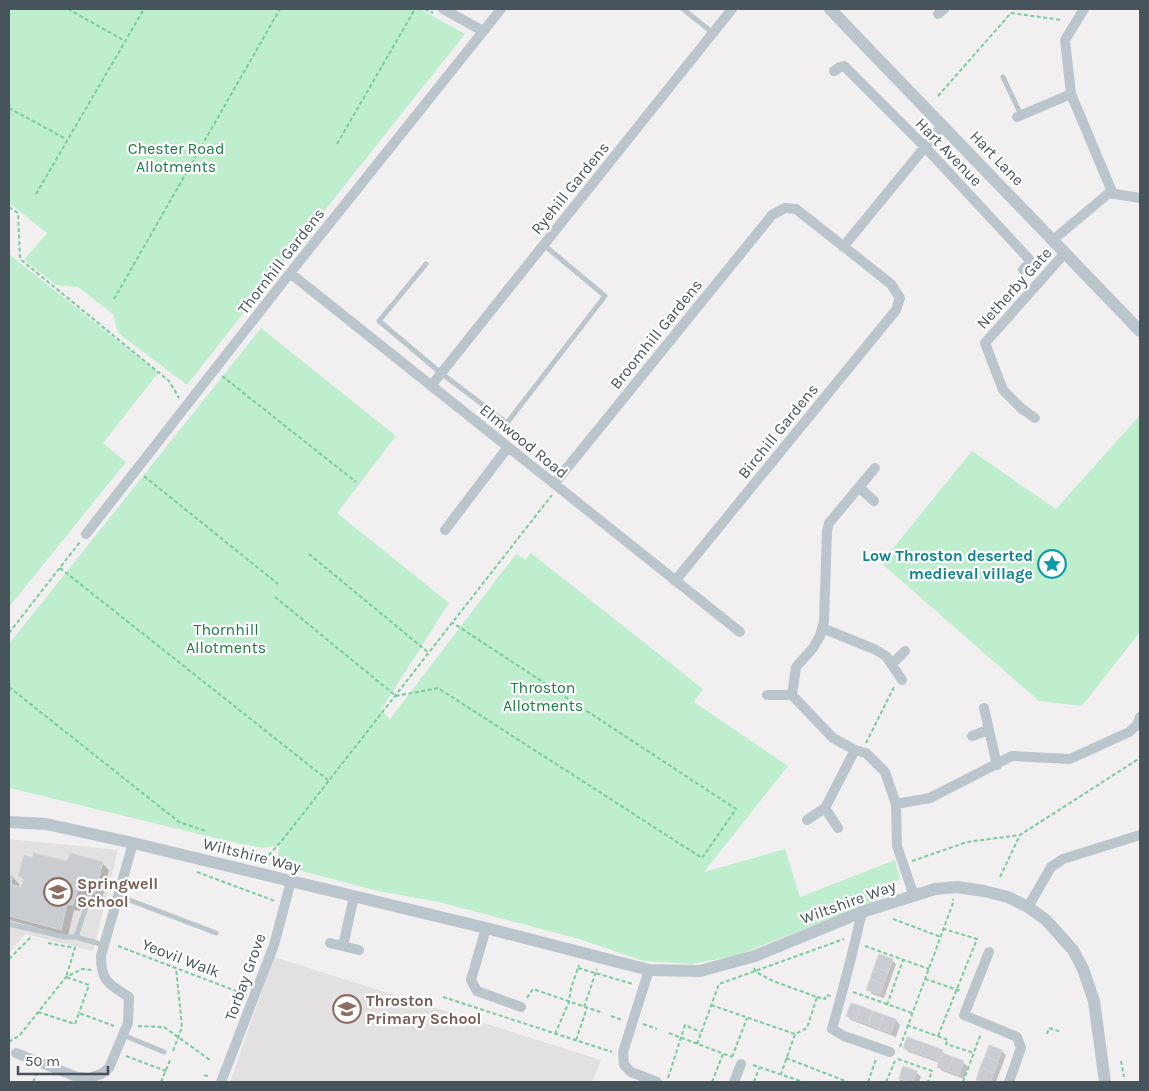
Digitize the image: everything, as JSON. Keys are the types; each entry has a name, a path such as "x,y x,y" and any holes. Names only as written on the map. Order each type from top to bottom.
{"street":[{"path":"443,9 483,31"},
{"name":"Thornhill Gardens","path":"86,534 290,273 501,9"},
{"name":"Ryehill Gardens","path":"431,386 732,9"},
{"name":"Hart Lane","path":"830,9 1140,331"},
{"path":"1084,9 1064,40 1071,94 1113,194"},
{"name":"Hart Avenue","path":"834,71 844,66 926,147 1029,259 1029,263 1023,270"},
{"path":"1019,116 1071,94"},
{"path":"843,247 943,125"},
{"path":"1053,240 1109,193 1140,198"},
{"name":"Broomhill Gardens","path":"556,486 772,215 785,208 796,209 843,247"},
{"name":"Birchill Gardens","path":"676,581 896,310 900,298 891,284 843,247"},
{"name":"Netherby Gate","path":"1035,418 1022,409 1003,390 985,343 1065,253"},
{"name":"Elmwood Road","path":"290,273 740,632"},
{"path":"444,530 508,447"},
{"path":"792,695 796,667 813,648 824,620 827,531 829,523 875,468"},
{"path":"859,487 874,501"},
{"path":"822,628 874,649 886,656 901,678"},
{"path":"892,664 905,651"},
{"path":"766,696 792,695 833,738 866,753 886,772 896,804 897,846 914,896"},
{"path":"984,708 997,764"},
{"path":"896,804 930,798 1012,756 1070,759 1128,732 1139,723"},
{"path":"972,736 988,730"},
{"path":"807,820 825,808 858,751"},
{"path":"825,808 838,828"},
{"name":"Wiltshire Way","path":"9,822 46,824 133,843 486,928 649,970 700,971 750,957 862,912 935,889 954,888 984,891 1008,898 1028,907 1046,920 1073,950 1083,969 1094,1000 1105,1082"},
{"path":"1028,907 1051,867 1063,859 1140,835"},
{"path":"16,1053 77,1077 90,1078 101,1074 109,1068 128,1023 129,997 109,984 101,972 101,956 133,843"},
{"name":"Torbay Grove","path":"222,1082 274,945 291,881"},
{"path":"343,946 354,896"},
{"path":"862,912 850,966 842,988 832,1029 844,1036 889,1050"},
{"path":"486,928 471,980 477,991 521,1007"},
{"path":"330,943 359,950"},
{"path":"989,952 964,1015 1018,1037 1021,1048 1008,1082"},
{"path":"649,970 623,1054 624,1065 631,1072 657,1082"},
{"path":"734,1082 743,1062"}],"lane":[{"path":"683,9 713,32"},
{"path":"1003,77 1019,116"},
{"path":"426,264 380,321 441,373 507,423 605,296 544,245"},
{"path":"118,896 216,933"},
{"path":"76,937 86,907"},
{"path":"9,924 65,937 76,937 104,946"},
{"path":"124,1033 164,1052"}],"path":[{"path":"68,9 126,41"},
{"path":"36,194 144,9"},
{"path":"114,299 280,9"},
{"path":"337,144 415,9"},
{"path":"938,96 1011,13 1062,20"},
{"path":"9,108 67,139"},
{"path":"9,208 18,213 20,259 169,381 177,396 187,406"},
{"path":"215,370 356,482"},
{"path":"136,470 278,584"},
{"path":"262,873 268,856 453,623 556,486"},
{"path":"9,633 86,534"},
{"path":"309,554 429,653"},
{"path":"60,568 329,781"},
{"path":"275,597 396,696"},
{"path":"396,696 438,688 702,858 736,809 453,623"},
{"path":"858,751 901,678"},
{"path":"9,687 178,822 206,830"},
{"path":"903,864 967,842 1020,835 1140,758"},
{"path":"1000,877 1020,835"},
{"path":"190,869 272,900"},
{"path":"868,1082 908,1025 953,903 954,888"},
{"path":"893,918 941,937"},
{"path":"938,1036 977,939 944,929"},
{"path":"697,1044 719,984 857,934"},
{"path":"9,959 30,938 37,940"},
{"path":"9,1042 20,1035 66,977 75,948 44,942"},
{"path":"854,945 866,946 929,969"},
{"name":"Yeovil Walk","path":"118,946 236,991"},
{"path":"555,1034 569,1002 571,988 583,953"},
{"path":"750,957 756,972 773,981 817,997 807,1028 795,1034 780,1074"},
{"path":"576,1040 601,958"},
{"path":"887,1005 903,960"},
{"path":"161,1082 182,1026 176,968"},
{"path":"578,968 636,984"},
{"path":"66,977 82,969 101,972"},
{"path":"38,1012 75,1024 89,985 66,977"},
{"path":"925,978 972,995"},
{"path":"842,988 912,1014"},
{"path":"533,989 603,1014"},
{"path":"443,997 623,1054"},
{"path":"711,1005 795,1034"},
{"path":"79,1013 124,1033"},
{"path":"612,1016 626,1022"},
{"path":"732,1057 747,1018"},
{"path":"641,1023 657,1028"},
{"path":"963,1082 985,1023"},
{"path":"667,1082 685,1025 700,1032"},
{"path":"908,1025 948,1040 946,1044 974,1054"},
{"path":"136,1026 164,1027 210,1060"},
{"path":"1047,1034 1049,1028 1061,1032"},
{"path":"669,1033 743,1062 803,1082"},
{"path":"116,1052 166,1071"},
{"path":"712,1082 723,1054"},
{"path":"786,1058 848,1082"},
{"path":"886,1082 896,1059 932,1072 928,1082"},
{"path":"1121,1061 1124,1077"},
{"path":"754,1082 759,1068"},
{"path":"834,1082 836,1078"}],"shaded area":[{"name":"Springwell School","path":"9,839 118,850 93,951 26,934 9,952"},
{"name":"Throston Primary School","path":"274,957 601,1060 592,1082 230,1082"}],"green space":[{"name":"Chester Road Allotments","path":"9,9 420,9 465,34 267,283 264,281 260,285 263,288 187,385 118,333 113,314 78,287 56,285 24,260 47,233 9,203"},
{"path":"9,254 158,373 103,443 126,462 9,607"},
{"path":"261,328 396,436 337,513 449,603 381,710 390,719 516,554 525,560 531,553 703,689 694,702 788,766 704,872 785,849 800,897 895,860 900,878 892,885 895,893 738,955 692,964 644,961 579,939 439,902 378,891 275,864 280,847 264,848 236,843 9,788 9,644"},
{"path":"1140,415 1140,632 1082,706 1039,701 881,563 972,451 1056,509"}],"building":[{"path":"34,853 67,861 70,853 103,862 95,893 78,888 73,905 67,904 61,930 9,916 9,875 13,876 11,884 21,887 24,877 18,876 24,855 32,858"},
{"path":"879,954 893,959 888,972 874,967"},
{"path":"874,967 888,972 884,984 870,979"},
{"path":"870,979 884,984 880,994 866,990"},
{"path":"851,1003 861,1006 856,1020 846,1016"},
{"path":"861,1006 873,1011 868,1024 856,1020"},
{"path":"873,1011 884,1015 879,1029 868,1024"},
{"path":"884,1015 896,1019 891,1033 879,1029"},
{"path":"907,1037 924,1043 920,1054 903,1048"},
{"path":"924,1043 943,1050 939,1061 920,1054"},
{"path":"989,1045 1002,1050 998,1061 985,1056"},
{"path":"942,1053 953,1057 948,1071 937,1067"},
{"path":"985,1056 998,1061 994,1073 980,1068"},
{"path":"953,1057 964,1061 959,1075 948,1071"},
{"path":"903,1066 917,1071 913,1082 899,1079"},
{"path":"980,1068 994,1073 990,1082 976,1080"}],"place":[{"name":"Low Throston deserted medieval village","path":"1052,564"},
{"name":"Springwell School","path":"58,892"},
{"name":"Throston Primary School","path":"347,1009"}],"park label":[{"name":"Thornhill Allotments","path":"226,638"},
{"name":"Throston Allotments","path":"543,696"}]}
